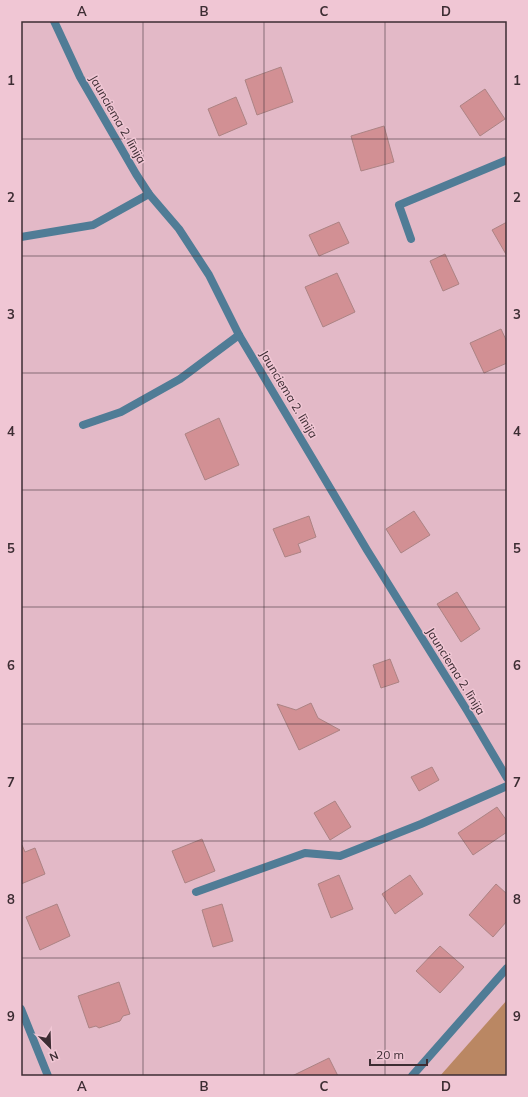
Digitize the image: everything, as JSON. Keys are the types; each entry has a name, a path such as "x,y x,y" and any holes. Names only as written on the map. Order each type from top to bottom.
{"street":[{"name":"Jaunciema 2. līnija","path":"54,21 80,77 149,194 179,229 209,275 239,335 367,550 468,712 507,778"},
{"path":"412,239 399,205 507,160"},
{"path":"21,237 93,225 149,194"},
{"path":"83,425 121,412 180,379 239,335"},
{"path":"196,892 305,853 340,856 421,824 507,786"},
{"path":"412,1076 507,968"},
{"path":"21,1009 48,1076"}],"shaded area":[{"path":"507,1000 507,1076 440,1076"}],"building":[{"path":"281,67 293,102 257,115 245,80"},
{"path":"485,89 505,119 480,136 460,106"},
{"path":"236,97 247,124 219,136 208,109"},
{"path":"384,126 394,162 361,171 351,136"},
{"path":"339,222 349,243 319,256 309,235"},
{"path":"507,222 507,256 492,230"},
{"path":"445,254 459,284 443,291 430,261"},
{"path":"337,273 355,312 323,327 305,287"},
{"path":"501,329 507,342 507,363 484,373 470,343"},
{"path":"219,418 239,465 205,480 185,434"},
{"path":"414,511 430,535 401,553 386,529"},
{"path":"309,516 316,537 298,544 301,552 285,557 273,529"},
{"path":"457,592 480,629 461,642 437,604"},
{"path":"390,659 399,682 381,688 373,665"},
{"path":"311,703 318,718 340,730 299,750 277,704 296,710"},
{"path":"432,767 439,780 419,791 411,777"},
{"path":"335,801 351,827 330,840 314,813"},
{"path":"497,807 507,821 507,832 473,855 458,833"},
{"path":"202,839 215,871 185,883 172,851"},
{"path":"21,845 25,852 35,848 45,874 21,884"},
{"path":"339,875 353,909 331,918 318,884"},
{"path":"410,875 423,894 395,914 382,894"},
{"path":"496,884 507,894 507,921 493,937 469,915"},
{"path":"57,904 70,936 40,950 26,917"},
{"path":"222,904 233,941 213,947 202,910"},
{"path":"440,946 464,967 440,993 416,971"},
{"path":"119,982 130,1014 123,1016 120,1021 99,1028 96,1026 89,1028 78,996"},
{"path":"329,1058 338,1076 292,1076"}]}
